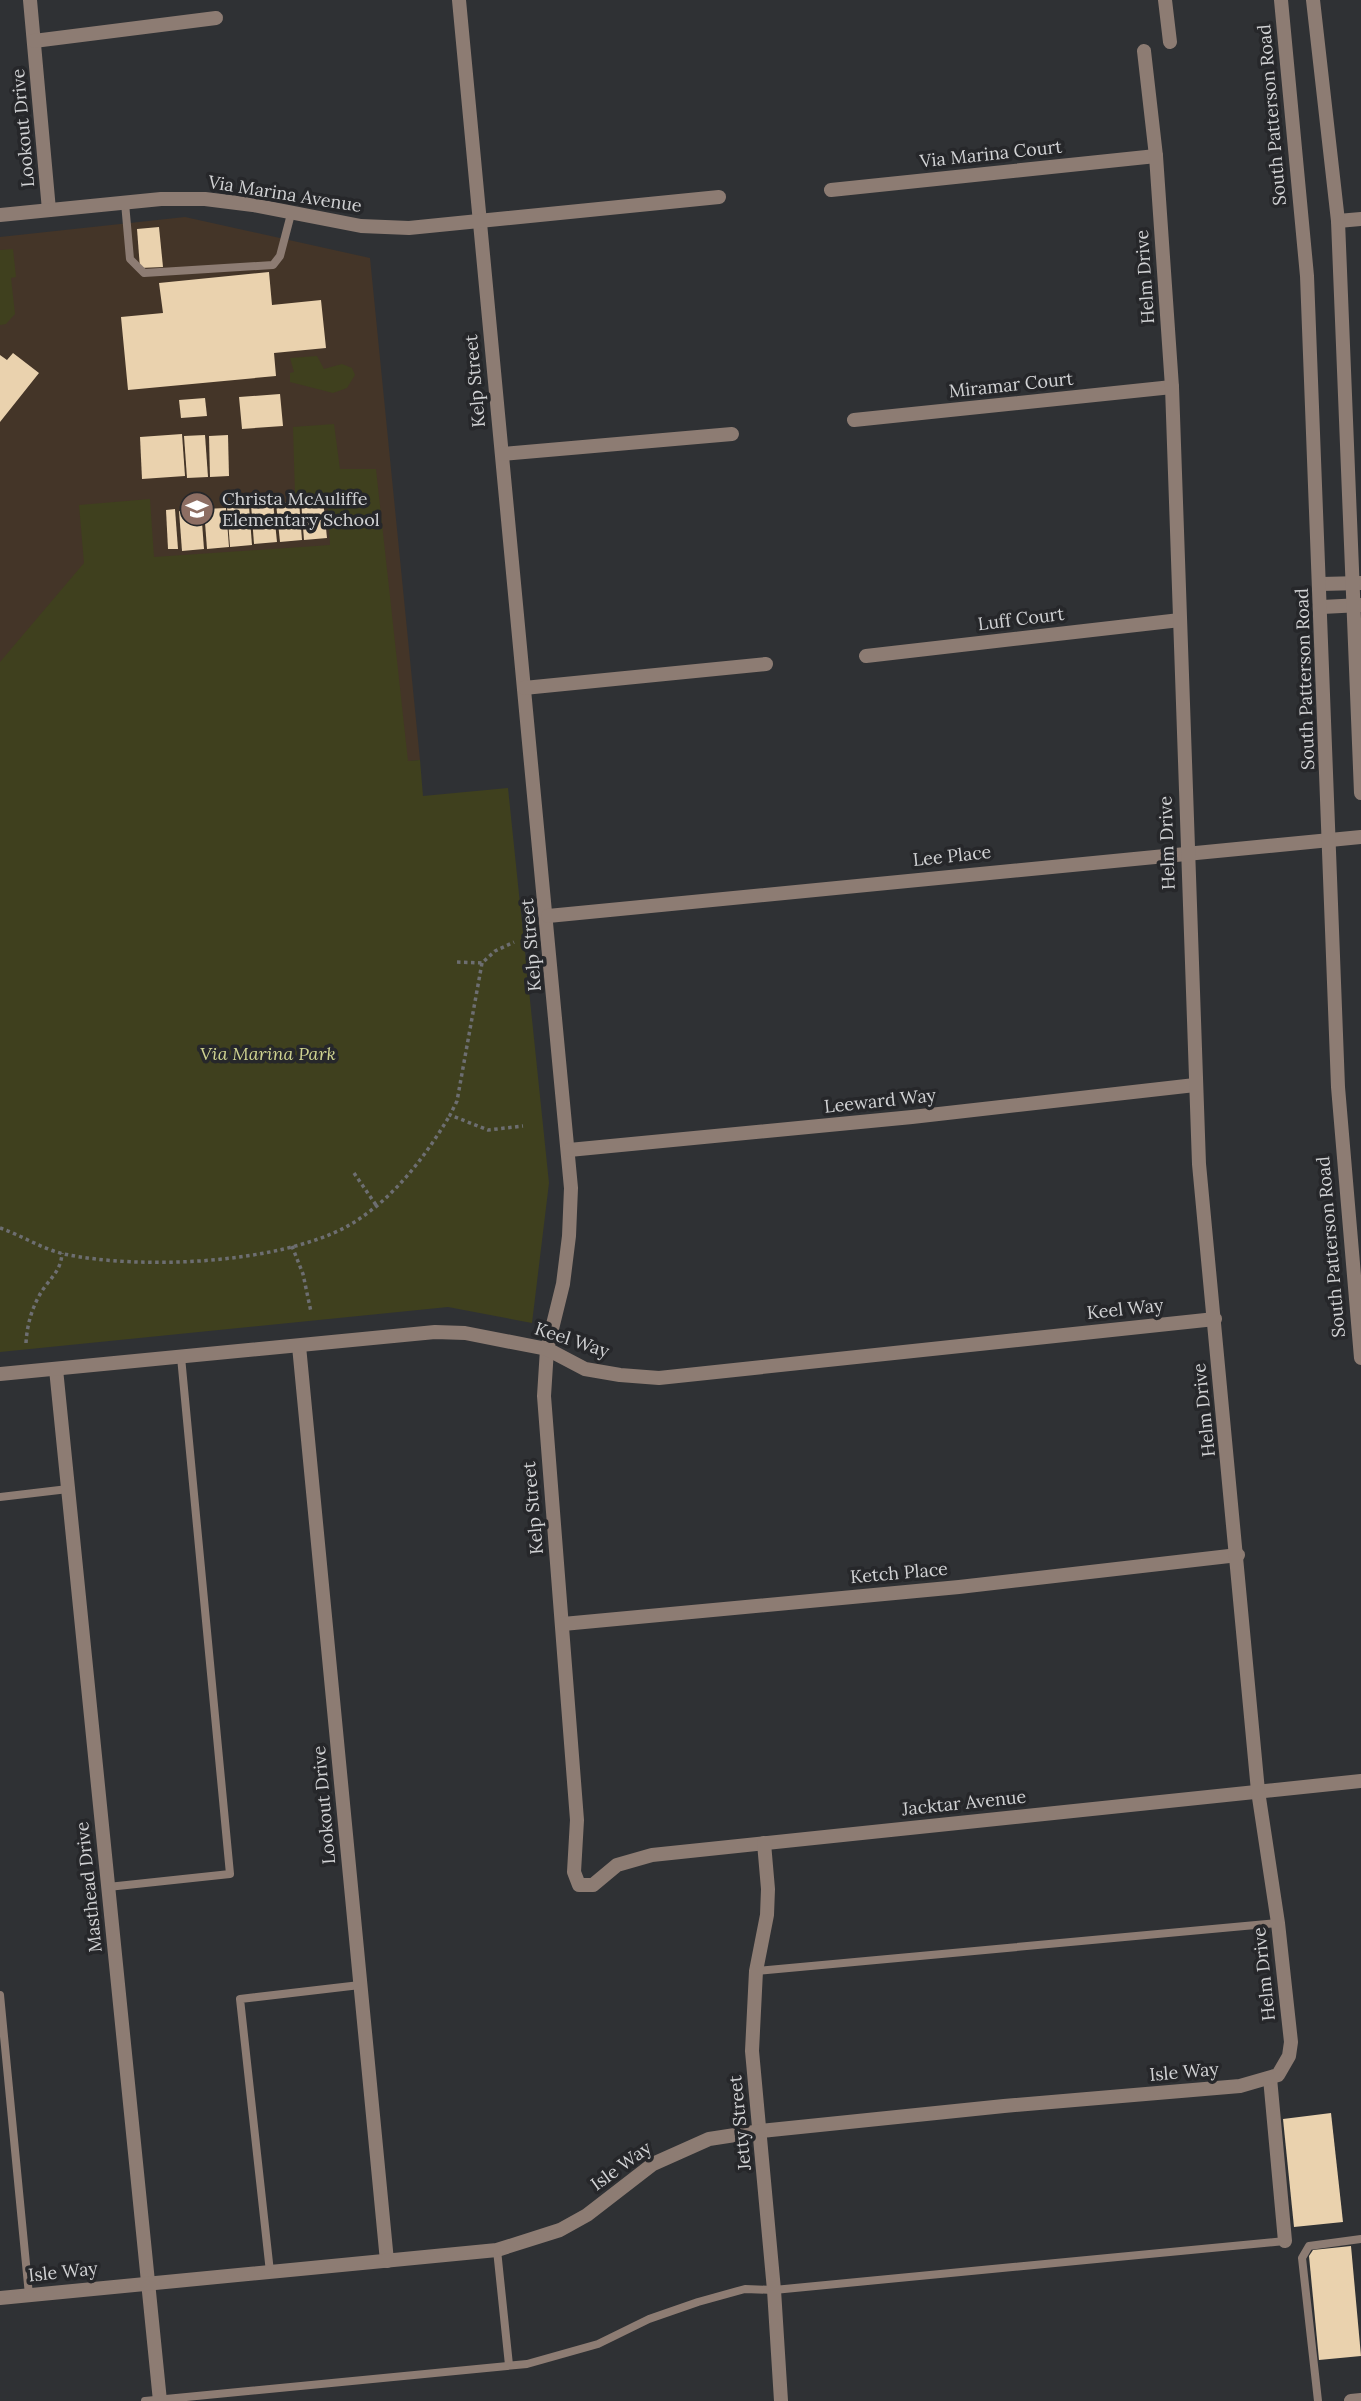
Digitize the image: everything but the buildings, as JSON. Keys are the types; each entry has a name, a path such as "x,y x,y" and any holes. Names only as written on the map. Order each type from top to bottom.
{"street":[{"name":"Lookout Drive","path":"30,0 49,210"},
{"name":"Kelp Street","path":"459,0 569,1150 569,1236 563,1284 547,1349 544,1419 563,1624 577,1820 574,1872 579,1885"},
{"path":"1166,0 1170,42"},
{"name":"South Patterson Road","path":"1281,0 1307,276 1342,1150 1361,1358"},
{"path":"1313,0 1338,221 1358,605 1361,793"},
{"path":"34,41 216,18"},
{"name":"Helm Drive","path":"1144,51 1156,156 1172,387 1186,852 1199,1164 1238,1555 1258,1791 1278,1923 1291,2042 1285,2065 1278,2075 1270,2078"},
{"name":"Via Marina Court","path":"831,190 1156,156"},
{"path":"480,223 719,197"},
{"name":"Via Marina Avenue","path":"0,215 125,203 205,199 361,226 409,228 480,223"},
{"path":"1338,221 1361,219"},
{"name":"Miramar Court","path":"854,421 1172,387"},
{"path":"502,454 732,434"},
{"path":"1321,584 1357,583"},
{"path":"1322,607 1358,605"},
{"name":"Luff Court","path":"866,656 1180,620"},
{"path":"524,688 766,664"},
{"name":"Lee Place","path":"548,916 1361,836"},
{"name":"Leeward Way","path":"569,1150 912,1117 1195,1085"},
{"name":"Keel Way","path":"0,1374 435,1332 465,1333 547,1349 585,1369 659,1378 1215,1319"},
{"name":"Lookout Drive","path":"299,1346 387,2261"},
{"name":"Masthead Drive","path":"56,1369 148,2283 155,2401"},
{"name":"Ketch Place","path":"563,1624 959,1587 1238,1555"},
{"name":"Jacktar Avenue","path":"579,1885 593,1885 617,1865 630,1859 1361,1781"},
{"name":"Jetty Street","path":"764,1843 767,1915 756,1970 752,2051 761,2131 781,2401"},
{"path":"1270,2078 1285,2241"},
{"name":"Isle Way","path":"0,2298 497,2250 560,2230 587,2215 653,2164 709,2139 761,2131 1240,2087 1270,2078"},
{"path":"1351,2401 1361,2400"}],"lane":[{"path":"125,203 130,259 144,273 273,265 280,256 291,214"},
{"path":"108,1886 230,1874 181,1357"},
{"path":"0,1497 68,1489"},
{"path":"756,1970 1278,1923"},
{"path":"270,2272 240,1999 360,1985"},
{"path":"0,1995 29,2295"},
{"path":"1318,2401 1302,2258 1309,2246 1361,2239"},
{"path":"155,2401 509,2365 561,2357 598,2344 649,2319 745,2289 774,2290 1285,2241"},
{"path":"497,2250 509,2365"}],"path":[{"path":"0,1228 62,1253 160,1262 209,1260 266,1253 323,1237 348,1225 406,1179 450,1115 457,1101 482,963 495,951 514,942"},
{"path":"457,962 482,963"},
{"path":"450,1115 488,1130 523,1126"},
{"path":"354,1174 376,1205"},
{"path":"292,1246 303,1274 311,1312"},
{"path":"26,1343 28,1322 39,1295 61,1268 62,1253"}],"shaded area":[{"name":"Christa McAuliffe Elementary School","path":"185,217 370,258 420,760 0,802 0,237"}],"green space":[{"path":"13,249 16,277 11,278 15,314 6,324 0,325 0,250"},
{"path":"317,356 324,369 342,364 352,368 355,375 347,388 333,393 290,382 290,373 294,372 290,358"},
{"name":"Via Marina Park","path":"334,424 340,469 376,469 408,761 420,760 423,796 508,788 549,1183 532,1323 448,1307 0,1352 0,662 84,563 79,505 150,499 154,557 330,545 327,494 295,495 293,427"}],"place":[{"name":"Christa McAuliffe Elementary School","path":"197,509"}]}
